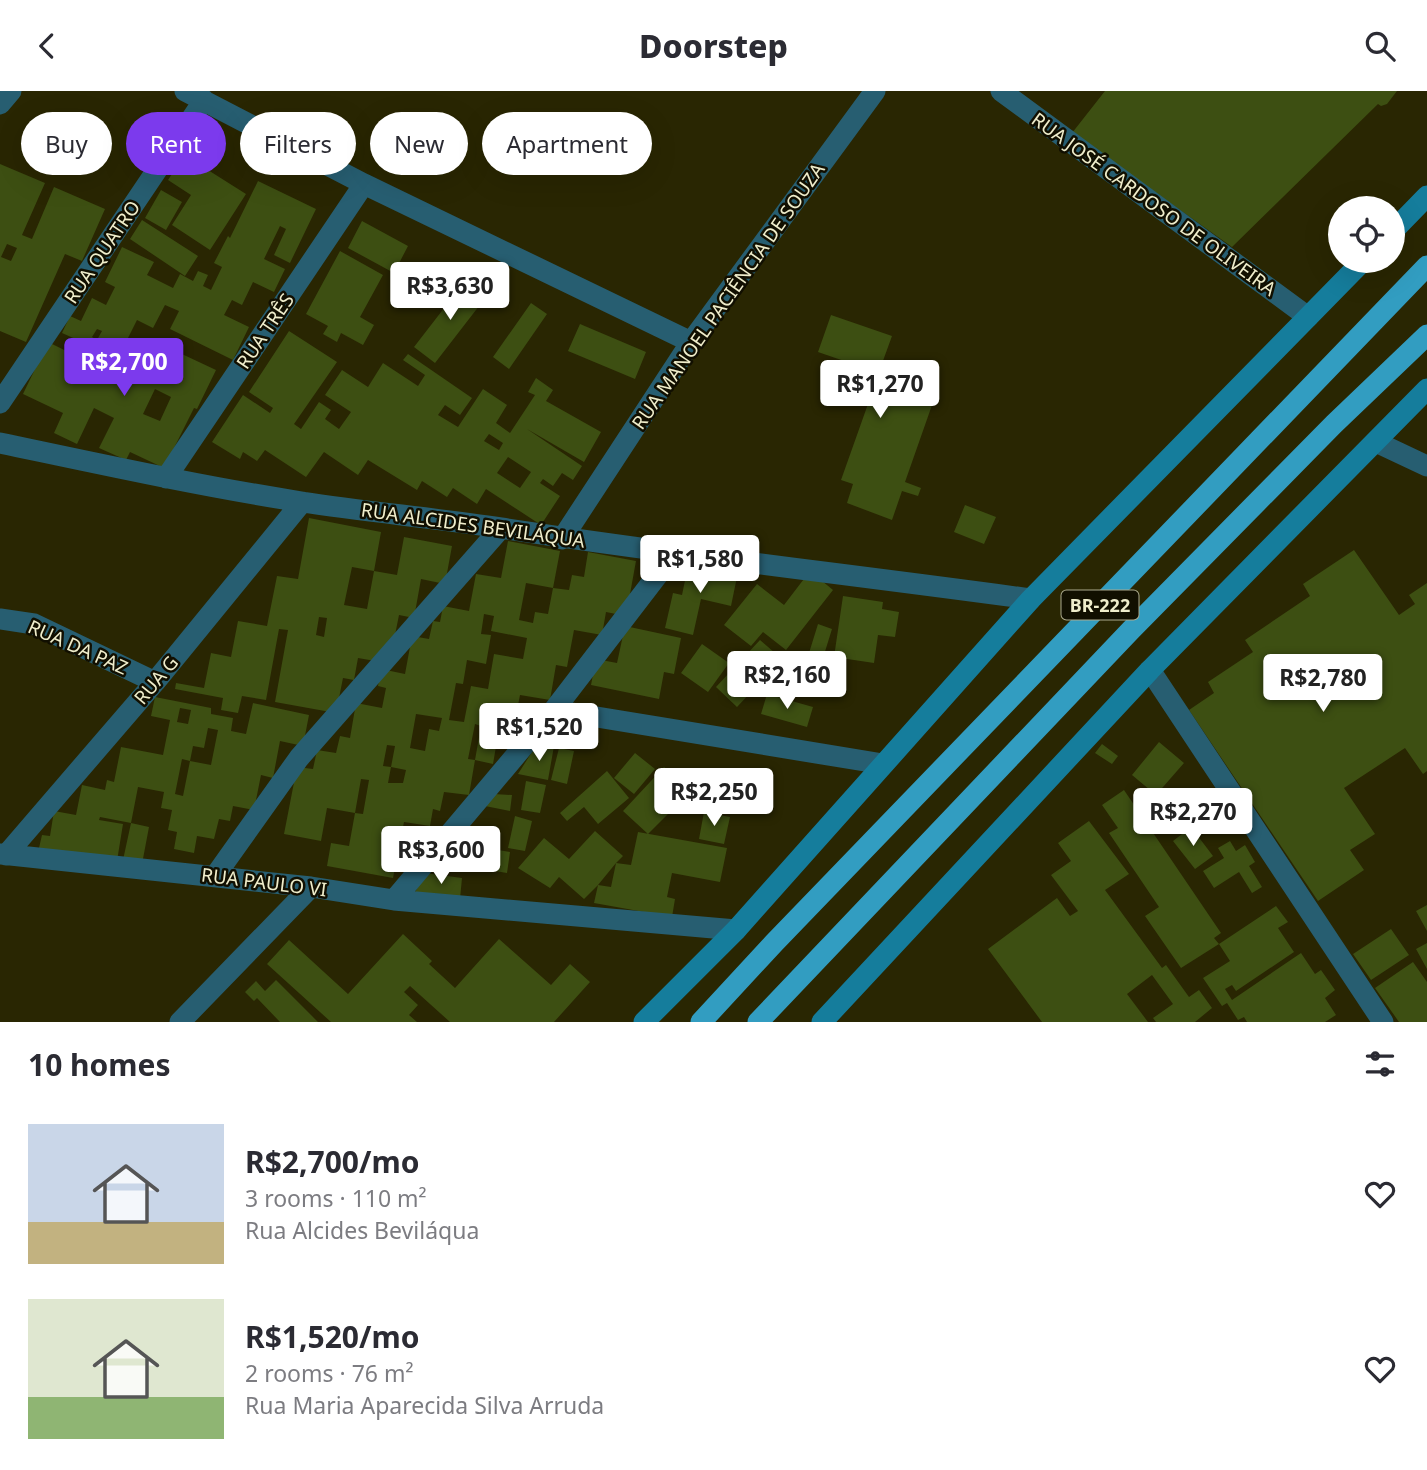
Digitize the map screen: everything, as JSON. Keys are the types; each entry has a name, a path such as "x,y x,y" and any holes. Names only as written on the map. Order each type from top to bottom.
{"highway":[{"name":"BR-222","path":"701,1022 1427,266"},
{"name":"BR-222","path":"758,1022 920,850 1334,424 1427,335"}],"main road":[{"path":"1405,218 1427,196"},
{"path":"644,1022 736,930 1031,599 1351,273"},
{"path":"822,1022 1150,670 1427,389"}],"street":[{"path":"0,104 11,91"},
{"path":"185,91 364,184 691,342"},
{"name":"RUA MANOEL PACIÊNCIA DE SOUZA","path":"562,538 691,342 875,91"},
{"name":"RUA JOSÉ CARDOSO DE OLIVEIRA","path":"1001,91 1308,317"},
{"name":"RUA QUATRO","path":"0,403 204,100"},
{"name":"RUA TRÊS","path":"166,478 364,184"},
{"path":"1376,442 1427,466"},
{"name":"RUA ALCIDES BEVILÁQUA","path":"0,443 166,478 302,502 1031,599"},
{"name":"RUA G","path":"3,854 155,682 302,502"},
{"path":"215,876 299,758 501,528"},
{"path":"394,899 554,710 676,551"},
{"name":"RUA DA PAZ","path":"0,619 34,624 155,682"},
{"path":"1150,670 1383,1022"},
{"path":"554,710 883,764"},
{"name":"RUA PAULO VI","path":"3,854 311,887 394,899 736,930"},
{"path":"180,1022 311,887"}],"building":[{"path":"1105,91 1397,91 1387,104 1378,104 1232,247 1072,133"},
{"path":"0,164 45,183 22,235 32,239 54,187 105,209 82,261 65,254 26,342 0,331","holes":["7,244 17,248 11,261 1,257"]},
{"path":"171,175 216,175 246,194 210,250 172,225 191,195 168,180"},
{"path":"258,181 316,209 290,263 274,255 286,229 280,226 264,259 285,269 274,292 253,282 242,305 232,300 224,315 249,327 233,360 170,329 179,311 165,305 153,328 137,320 118,358 62,333 70,316 81,321 92,298 106,305 115,287 105,282 122,247 154,262 147,275 173,288 180,274 193,281 198,271 208,275 203,286 211,290 222,267 214,263 228,236 230,238","holes":["97,329 102,331 97,340 92,337"]},
{"path":"161,190 182,202 166,230 145,218"},
{"path":"142,220 198,256 185,276 130,239"},
{"path":"362,221 408,246 394,273 348,248"},
{"path":"340,251 383,275 360,317 374,325 363,345 341,333 337,342 323,334 328,326 306,314"},
{"path":"465,281 486,297 435,363 414,347"},
{"path":"531,303 547,314 509,369 493,357"},
{"path":"831,315 892,336 880,369 938,388 905,482 921,488 918,496 902,491 892,520 847,503 853,484 841,480 879,373 818,352"},
{"path":"580,324 646,352 635,379 568,351"},
{"path":"289,331 337,362 294,424 301,429 319,402 331,410 325,419 339,429 351,412 325,395 342,370 368,387 383,363 418,386 425,375 403,360 408,354 472,398 460,415 445,405 438,415 458,427 483,389 507,405 496,423 510,433 535,395 528,392 536,378 553,390 546,401 601,432 584,462 527,429 582,466 573,480 562,473 553,486 543,479 540,483 560,496 541,525 486,489 477,504 453,488 447,497 422,481 417,490 368,460 358,475 324,452 306,477 265,450 257,461 243,452 240,459 212,442 243,395 270,413 273,408 249,392","holes":["489,434 503,443 499,450 484,441","508,457 531,472 520,488 497,473"]},
{"path":"152,340 216,370 164,468 130,452 126,460 99,448 114,418 94,408 77,444 54,433 63,413 23,394 48,342 111,373 118,358 138,368","holes":["155,389 171,397 160,421 143,414"]},
{"path":"965,505 996,517 984,544 954,532"},
{"path":"309,518 381,532 374,571 397,575 404,537 452,546 445,584 421,579 414,618 399,615 392,650 381,662 358,658 354,680 343,678 336,713 275,702 288,630 279,629 266,700 242,696 238,713 221,710 223,698 175,689 176,683 204,688 211,653 231,657 238,621 267,626 277,576 298,579","holes":["352,567 374,571 367,609 344,605","319,617 327,618 324,637 316,635"]},
{"path":"508,541 560,551 553,588 569,590 572,575 584,577 588,552 636,561 626,616 606,612 602,635 574,630 567,667 556,665 550,700 520,695 513,731 499,729 493,764 475,760 469,795 444,792 440,811 433,809 430,826 404,822 393,878 327,866 331,843 349,846 355,813 327,808 321,841 284,834 297,767 313,769 317,750 336,753 340,736 350,738 356,703 382,708 386,688 378,686 381,669 405,674 412,636 429,639 433,621 440,622 443,606 469,611 476,574 501,578","holes":["526,583 553,588 548,614 535,612 533,623 519,620","484,614 494,616 491,631 527,638 523,659 494,654 488,689 471,686 464,722 449,720 456,683 463,684 467,660 486,664 491,635 481,634","416,714 442,718 439,731 429,729 425,751 410,748","475,724 481,726 475,760 468,759","387,745 395,746 391,767 383,766","391,767 406,770 403,783 388,783","361,779 369,780 363,814 355,813"]},
{"path":"1354,550 1399,615 1415,604 1409,595 1427,583 1427,771 1423,774 1405,748 1344,788 1375,834 1350,850 1364,870 1318,901 1189,710 1214,693 1208,682 1253,652 1245,640 1310,596 1303,584"},
{"path":"689,561 738,572 731,606 701,599 693,635 665,628 673,593 682,595"},
{"path":"810,571 833,590 786,650 763,632 751,646 724,625 757,584 784,605"},
{"path":"843,596 883,602 882,609 899,612 895,637 878,635 874,663 834,657"},
{"path":"818,624 832,629 823,658 809,653"},
{"path":"625,626 681,638 674,674 664,672 659,699 591,685 596,659 617,663"},
{"path":"760,640 782,659 737,707 716,687"},
{"path":"702,644 729,663 708,692 681,673"},
{"path":"785,656 845,665 841,697 781,688"},
{"path":"767,694 813,707 807,727 761,714"},
{"path":"155,697 211,708 211,714 233,718 231,731 246,734 253,703 309,715 303,746 280,741 273,778 261,775 254,810 233,806 230,821 219,819 214,839 197,836 194,853 174,849 177,832 168,830 172,810 161,808 164,792 138,787 131,823 100,817 99,820 123,824 117,861 39,848 42,835 50,836 54,811 76,815 82,785 105,790 107,780 114,782 121,747 163,755 170,720 151,716","holes":["180,708 191,710 188,724 177,722","208,728 218,730 211,765 190,761 193,746 204,748","182,759 190,761 183,796 175,794"]},
{"path":"1159,742 1184,763 1156,795 1132,775"},
{"path":"537,744 554,746 548,780 518,774"},
{"path":"1102,744 1118,756 1112,764 1095,753"},
{"path":"559,748 574,751 567,784 551,780"},
{"path":"635,753 655,769 634,794 614,778"},
{"path":"664,767 676,778 670,784 684,798 648,834 623,811"},
{"path":"704,770 728,774 722,808 698,804"},
{"path":"607,771 629,798 598,824 584,807 567,821 560,813"},
{"path":"739,777 757,780 752,811 734,808"},
{"path":"526,781 546,785 540,813 521,810"},
{"path":"1124,790 1221,933 1214,938 1219,944 1181,968 1145,916 1159,907 1109,833 1118,828 1102,805"},
{"path":"494,794 512,795 510,811 485,806"},
{"path":"704,812 730,817 724,844 699,839"},
{"path":"515,816 532,821 525,851 508,848"},
{"path":"1089,821 1129,874 1105,890 1162,968 1166,965 1189,997 1199,990 1212,1008 1195,1022 1156,1022 1153,1018 1173,1004 1152,975 1127,994 1148,1022 1042,1022 988,949 1057,898 1070,916 1078,911 1051,875 1071,861 1058,843"},
{"path":"131,823 149,827 142,864 123,860"},
{"path":"1191,827 1213,856 1195,869 1173,841"},
{"path":"595,831 623,856 584,899 559,877 550,888 518,868 544,838 569,859"},
{"path":"638,832 727,848 720,882 672,873 667,897 675,899 672,917 594,903 598,885 611,887 616,863 631,865"},
{"path":"1230,841 1236,851 1245,845 1255,862 1249,866 1262,887 1252,893 1239,872 1214,888 1203,871 1224,858 1218,848"},
{"path":"449,845 467,847 462,872 434,866"},
{"path":"475,846 510,852 507,873 471,867"},
{"path":"425,873 462,878 460,899 415,892"},
{"path":"1427,905 1427,931 1416,911"},
{"path":"1276,906 1288,922 1278,928 1294,952 1236,991 1232,985 1225,989 1232,1000 1301,953 1315,974 1321,970 1335,990 1325,998 1336,1015 1325,1022 1247,1022 1244,1017 1238,1020 1227,1003 1222,1006 1203,978 1230,961 1219,944"},
{"path":"1391,929 1409,955 1371,980 1353,954"},
{"path":"403,934 432,961 429,964 455,988 499,939 551,985 570,964 590,982 554,1022 450,1022 410,986 404,992 418,1005 409,1015 417,1022 331,1022 267,964 289,940 348,994"},
{"path":"1427,943 1427,969 1416,949"},
{"path":"1413,962 1427,982 1427,1022 1399,1022 1375,988"},
{"path":"276,980 318,1022 280,1022 257,998 254,1001 245,992 256,981 265,991"}]}
